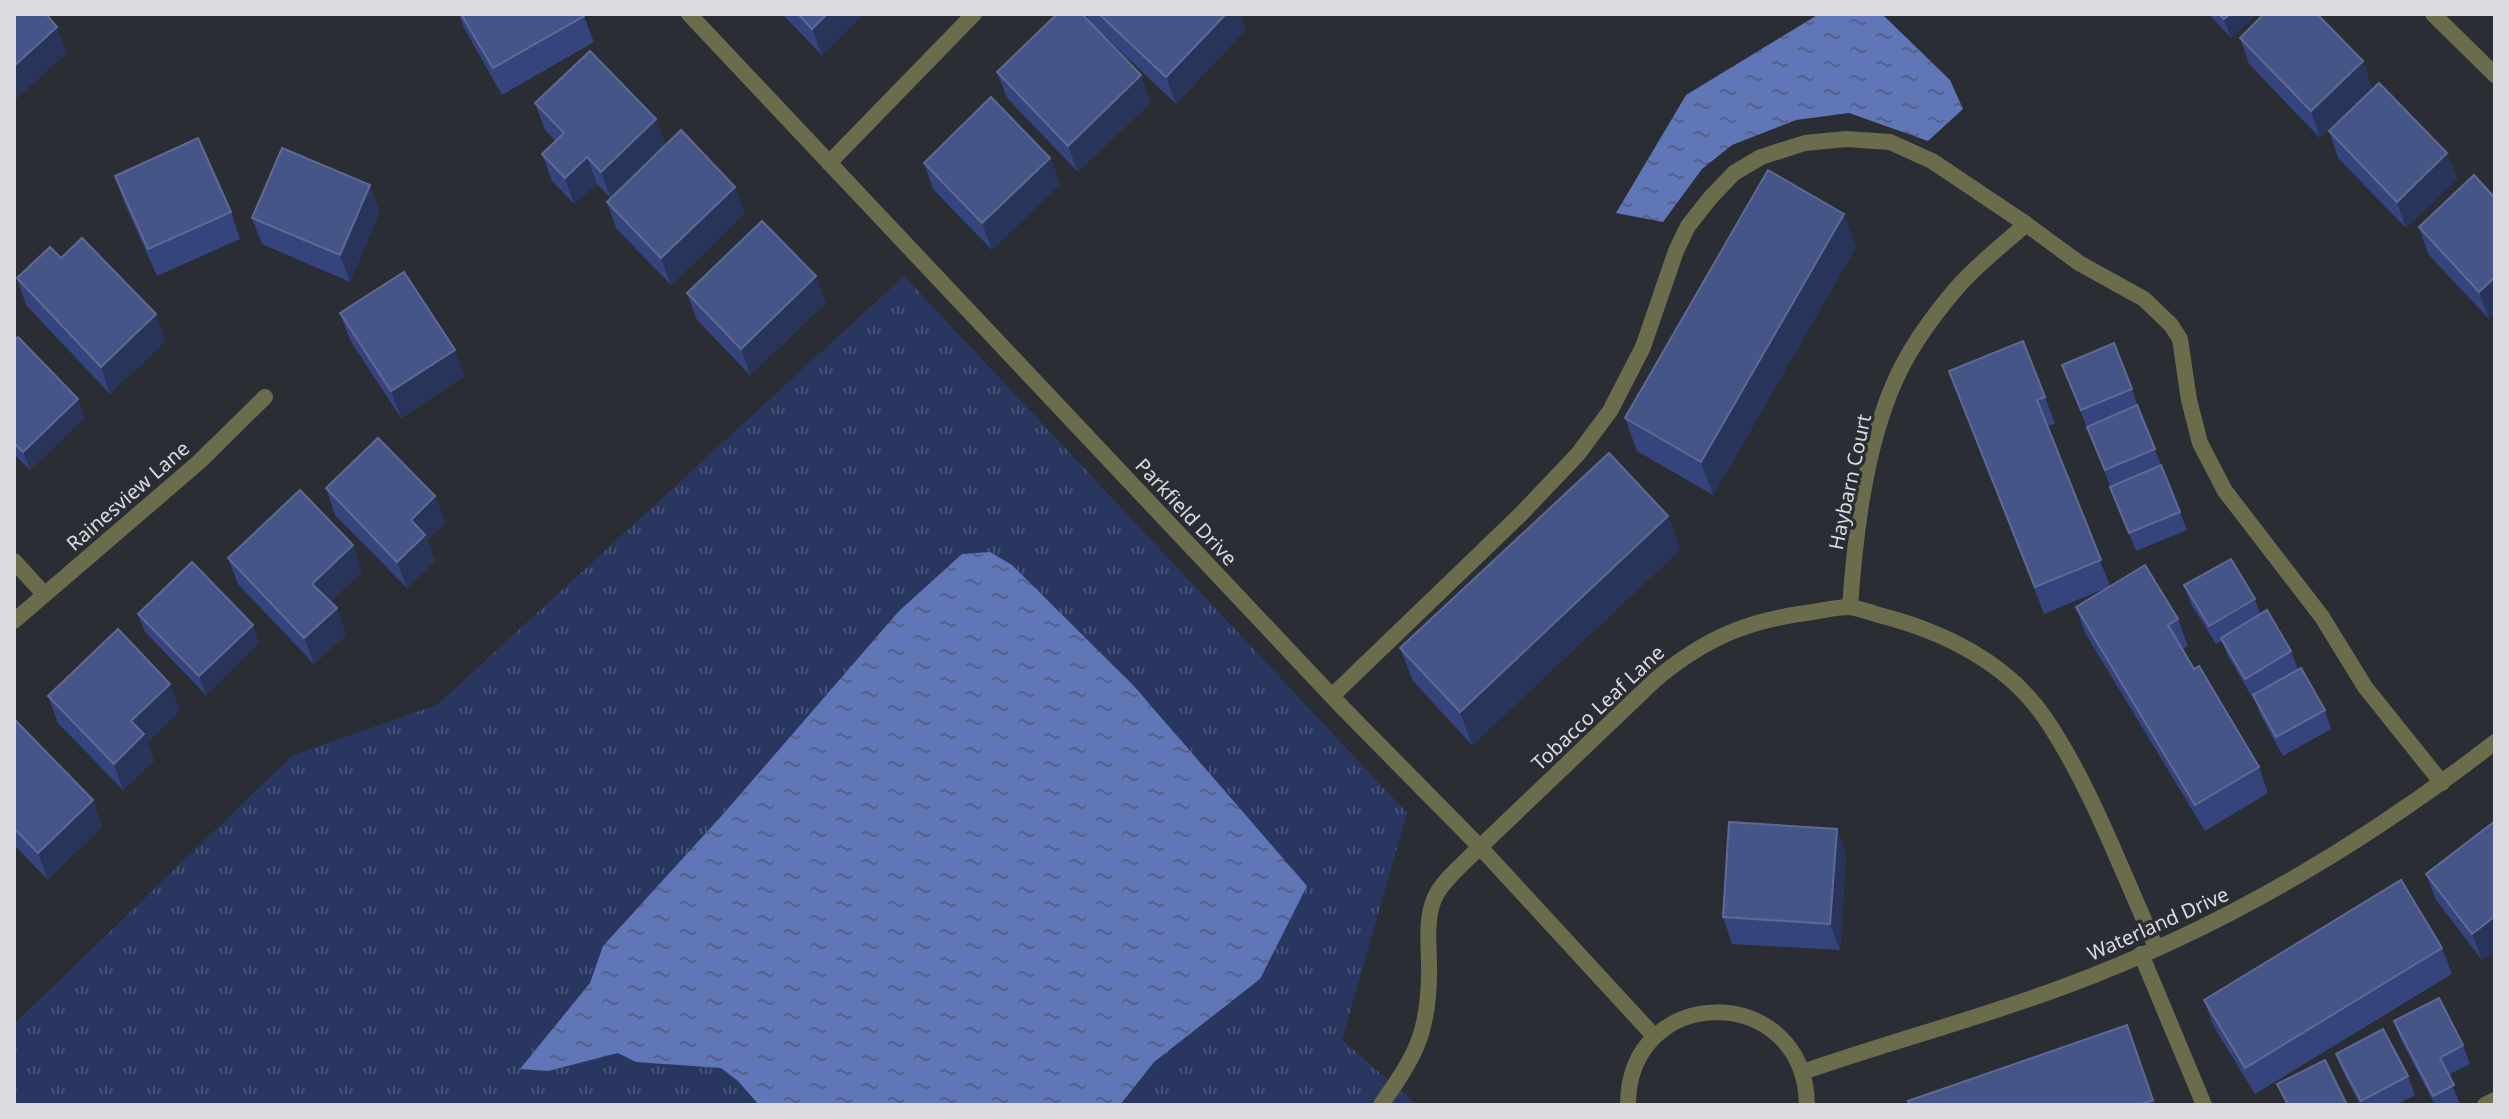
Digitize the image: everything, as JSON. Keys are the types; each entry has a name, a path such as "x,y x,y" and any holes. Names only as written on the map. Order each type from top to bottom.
{"street":[{"name":"Parkfield Drive","path":"689,14 1332,696 1480,847 1654,1036"},
{"path":"829,163 974,14"},
{"path":"2433,14 2495,75"},
{"path":"1332,696 1521,514 1578,454 1610,411 1643,347 1676,251 1688,226 1734,173 1761,157 1805,143 1846,139 1890,142 1932,161 2079,263 2144,299 2171,325 2180,339 2189,400 2200,443 2225,491 2322,617 2365,687 2442,783"},
{"name":"Haybarn Court","path":"1850,607 1868,473 1894,382 1912,348 1956,288 2026,224"},
{"name":"Rainesview Lane","path":"14,621 199,462 265,397"},
{"path":"14,561 44,594"},
{"name":"Tobacco Leaf Lane","path":"1381,1105 1413,1059 1425,1026 1429,922 1435,896 1480,847 1680,658 1740,627 1782,616 1850,607 1897,619 1942,636 1977,654 2027,695 2045,718 2081,783 2149,950 2204,1105"},
{"name":"Waterland Drive","path":"1803,1072 1992,1013 2067,986 2257,901 2341,851 2442,783 2495,742"},
{"path":"1628,1105 1628,1086 1637,1059 1654,1036 1680,1018 1710,1011 1741,1014 1770,1027 1791,1049 1803,1072 1807,1105"},
{"path":"2485,1105 2495,1100"}],"green space":[{"path":"904,276 1407,813 1342,1040 1417,1105 14,1105 14,1024 293,755 437,705"}],"water":[{"path":"1819,14 1882,14 1950,80 1963,109 1928,141 1849,113 1796,120 1732,145 1702,169 1663,222 1616,213 1686,95"},
{"path":"990,552 1012,565 1133,685 1307,886 1260,979 1154,1062 1120,1105 759,1105 738,1081 721,1068 636,1062 618,1053 548,1071 520,1069 590,983 603,946 725,812 899,611 962,554"}],"building":[{"path":"14,14 46,14 57,27 14,66"},
{"path":"461,14 583,14 584,16 493,68"},
{"path":"798,14 827,14 812,29"},
{"path":"1057,14 1082,14 1141,75 1068,146 997,72"},
{"path":"1099,14 1226,14 1166,77"},
{"path":"2264,14 2317,14 2363,61 2311,111 2240,38"},
{"path":"590,51 656,119 601,172 587,157 565,178 542,154 564,133 535,103"},
{"path":"2379,83 2447,153 2397,202 2329,131"},
{"path":"991,97 1050,158 982,223 924,163"},
{"path":"681,130 735,187 661,258 607,202"},
{"path":"198,138 231,212 148,249 115,176"},
{"path":"282,148 370,185 340,255 252,218"},
{"path":"1768,170 1844,214 1701,462 1625,418"},
{"path":"2474,175 2495,198 2495,277 2479,292 2419,227"},
{"path":"762,221 816,276 741,349 687,293"},
{"path":"82,238 156,314 101,367 17,278 50,247 61,258"},
{"path":"404,272 455,350 391,391 340,313"},
{"path":"18,337 78,399 23,452 14,443 14,340"},
{"path":"2023,341 2045,397 2037,400 2101,560 2035,587 1949,371"},
{"path":"2114,343 2132,389 2081,410 2062,365"},
{"path":"2137,405 2155,449 2105,470 2087,427"},
{"path":"378,438 435,496 411,520 425,535 397,562 326,488"},
{"path":"1609,453 1668,516 1460,712 1400,648"},
{"path":"2161,465 2180,512 2129,533 2110,487"},
{"path":"300,490 353,545 312,584 337,608 304,638 228,558"},
{"path":"2231,559 2255,599 2209,626 2184,585"},
{"path":"192,562 253,625 199,676 138,614"},
{"path":"2145,565 2178,619 2168,625 2194,669 2199,666 2259,767 2195,805 2076,607"},
{"path":"2267,610 2291,651 2245,679 2221,638"},
{"path":"118,629 170,684 131,721 144,734 114,764 48,696"},
{"path":"2301,668 2325,710 2276,737 2253,695"},
{"path":"14,719 93,800 38,853 14,828"},
{"path":"2495,821 2495,916 2472,934 2426,874"},
{"path":"1729,822 1837,829 1830,924 1723,917"},
{"path":"2401,880 2442,948 2245,1068 2204,1000"},
{"path":"2439,998 2463,1045 2440,1058 2454,1085 2433,1096 2394,1021"},
{"path":"2127,1025 2153,1100 2138,1105 1909,1105 1908,1101"},
{"path":"2383,1029 2408,1076 2361,1101 2336,1054"},
{"path":"2325,1060 2347,1105 2288,1105 2277,1084"}]}
